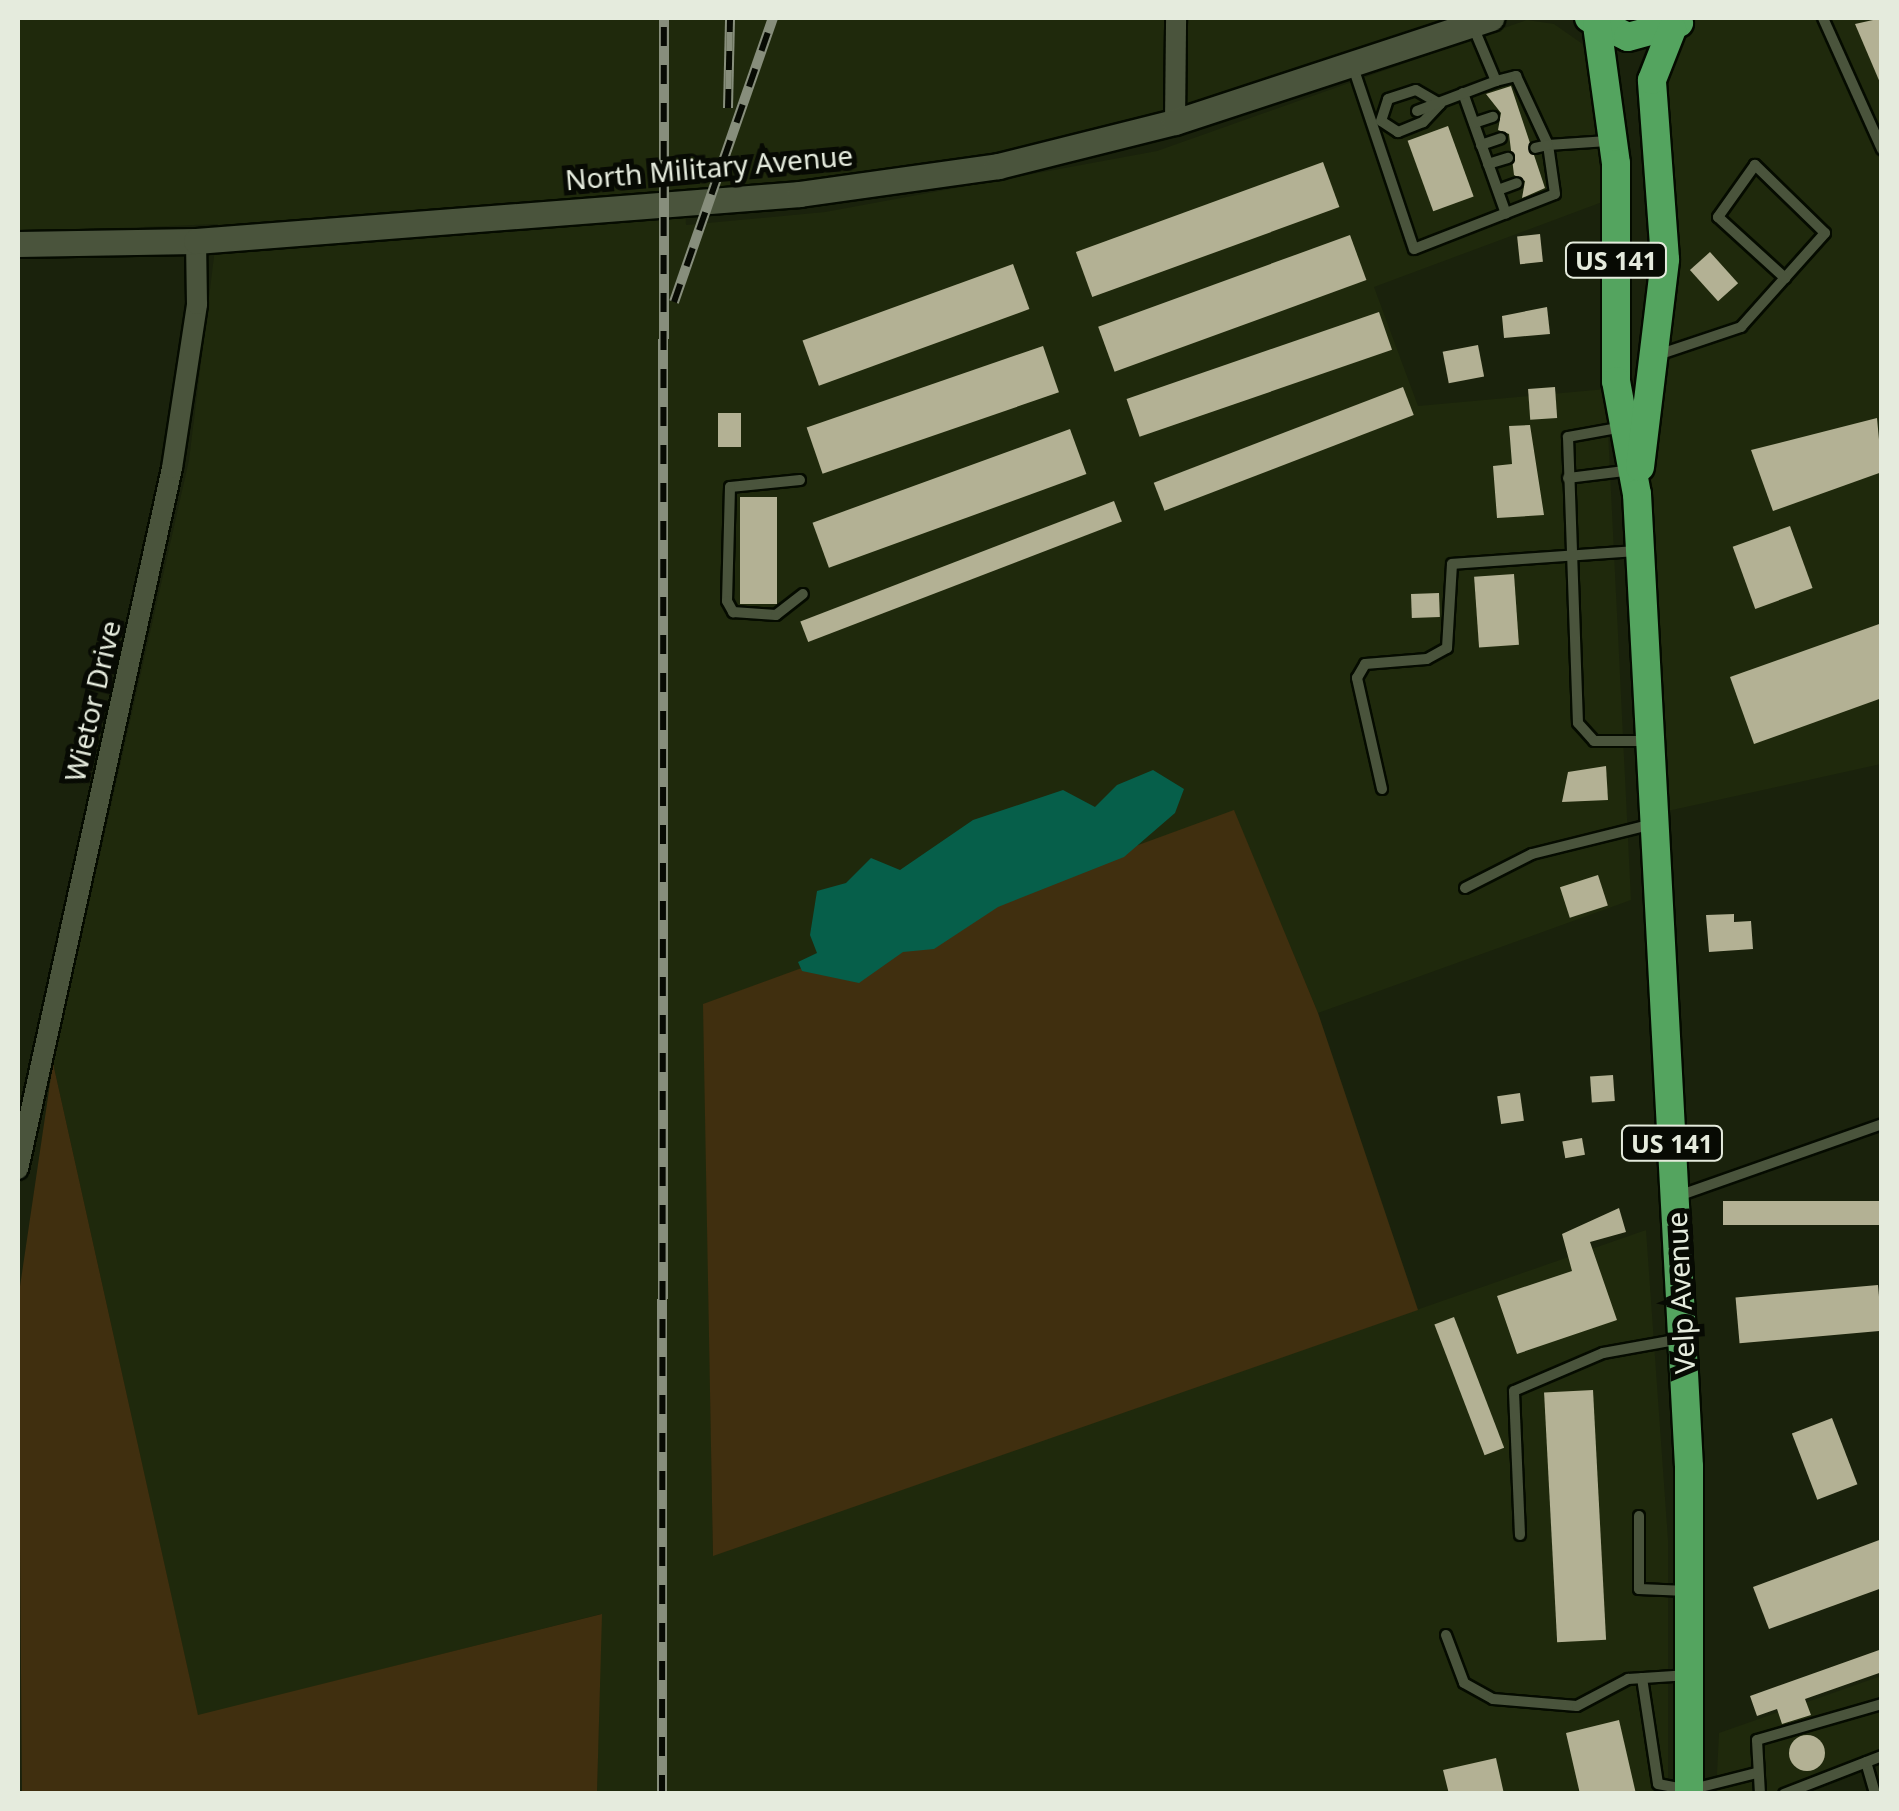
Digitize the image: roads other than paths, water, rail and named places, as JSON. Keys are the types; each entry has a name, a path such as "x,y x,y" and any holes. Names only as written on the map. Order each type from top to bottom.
{"main road":[{"path":"1593,21 1628,37 1679,23"},
{"name":"Velp Avenue","path":"1593,21 1613,141 1624,427 1640,551 1693,1591 1695,1674 1689,1792"},
{"name":"Velp Avenue","path":"1634,482 1666,258 1652,80 1679,23"}],"street":[{"path":"1175,122 1176,18"},
{"name":"North Military Avenue","path":"18,244 196,241 800,194 998,166 1175,122 1470,19"},
{"name":"Wietor Drive","path":"18,1170 174,457 197,304 196,241"}],"lane":[{"path":"1823,18 1882,149"},
{"path":"1470,19 1496,80"},
{"path":"1352,63 1376,123 1414,249 1555,194 1547,169 1548,145 1534,127 1516,76 1463,93 1398,132 1376,123"},
{"path":"1376,123 1388,99 1416,90 1440,104"},
{"path":"1463,93 1506,214"},
{"path":"1417,110 1440,104"},
{"path":"1474,123 1494,116"},
{"path":"1376,123 1395,118"},
{"path":"1481,144 1501,138"},
{"path":"1536,148 1613,141"},
{"path":"1488,164 1508,158"},
{"path":"1654,356 1741,327 1825,232 1755,166 1718,217 1784,278"},
{"path":"1498,190 1517,183"},
{"path":"1624,427 1572,433 1568,478 1582,732 1594,740 1650,741"},
{"path":"1568,478 1634,482"},
{"path":"800,480 730,487 727,601 733,612 776,615 803,594"},
{"path":"1382,789 1360,669 1447,648 1456,560 1640,551"},
{"path":"1464,888 1532,854 1654,824"},
{"path":"1674,1198 1882,1124"},
{"path":"1520,1535 1514,1391 1603,1353 1682,1338"},
{"path":"1639,1516 1639,1589 1693,1591"},
{"path":"1446,1634 1464,1683 1493,1699 1576,1706 1642,1678 1695,1674"},
{"path":"1642,1678 1650,1776 1689,1792 1756,1773"},
{"path":"1760,1794 1757,1740 1882,1704"},
{"path":"1784,1794 1882,1756"},
{"path":"1866,1762 1875,1794"}],"railway":[{"path":"662,1794 664,18"},
{"path":"728,108 730,18"},
{"path":"674,302 773,18"}]}
